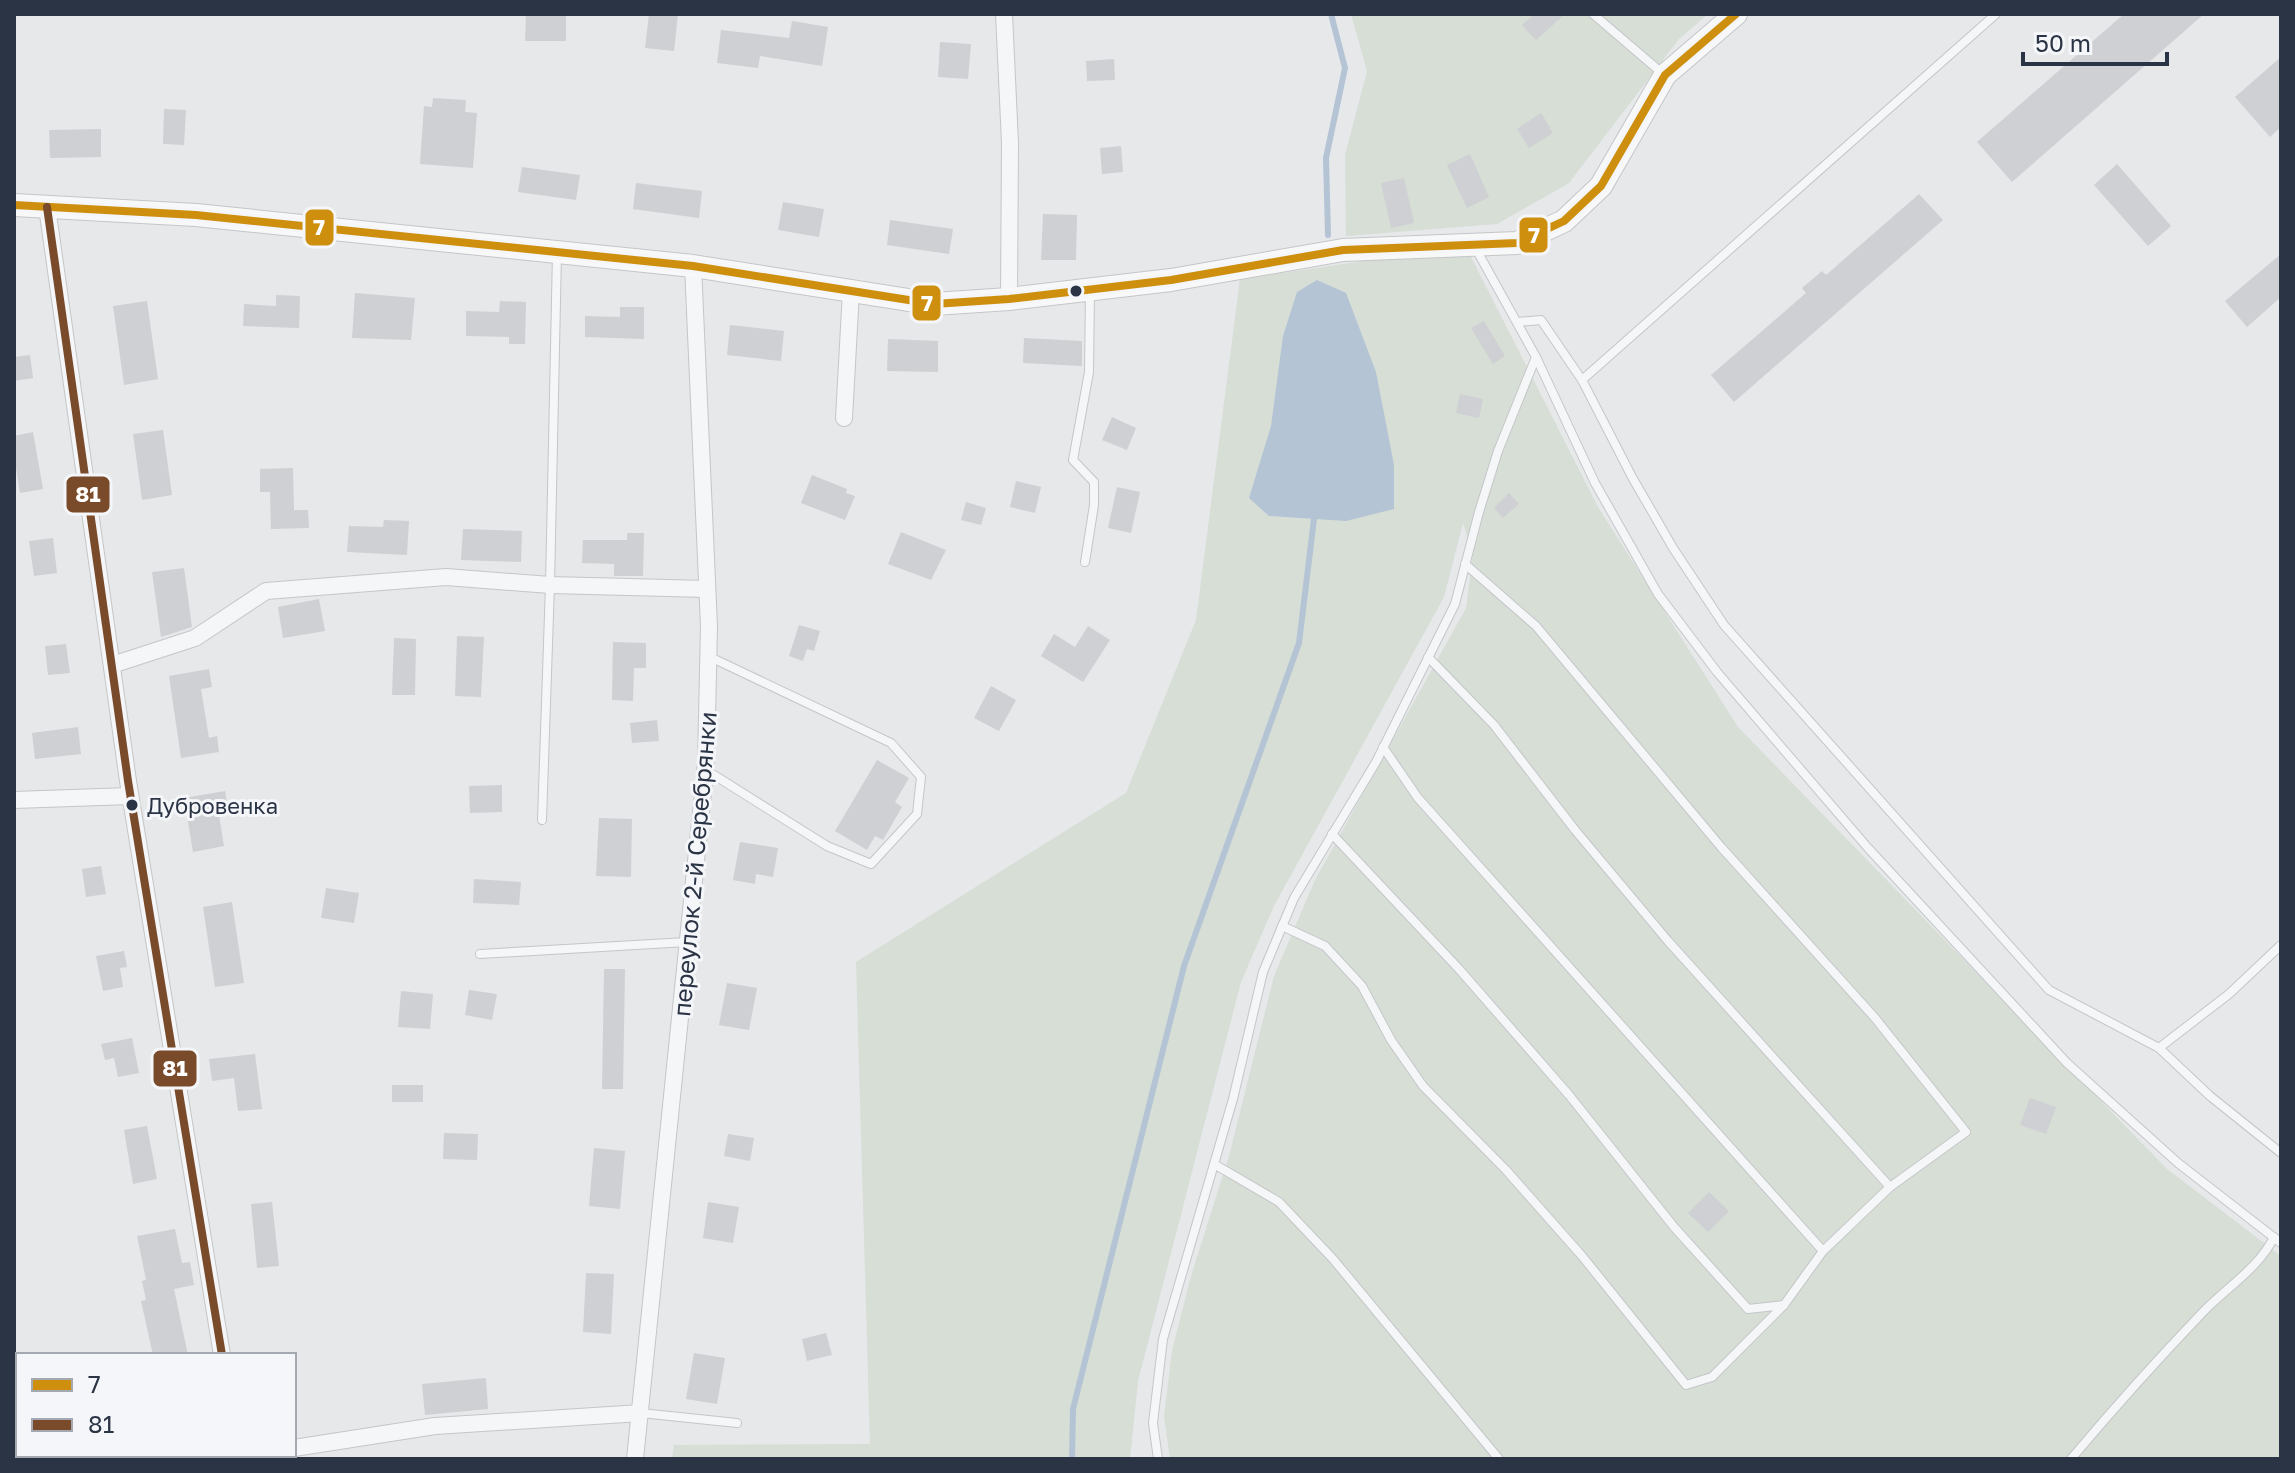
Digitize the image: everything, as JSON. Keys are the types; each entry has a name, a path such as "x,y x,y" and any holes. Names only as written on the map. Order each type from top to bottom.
{"street":[{"path":"1004,14 1010,143 1009,299"},
{"path":"14,205 196,215 693,266 934,304 1009,299 1171,280 1343,250 1517,243 1564,221 1601,186 1665,75 1736,14"},
{"path":"47,207 130,796 222,1353"},
{"name":"переулок 2-й Серебрянки","path":"635,1459 705,769 707,589 693,266"},
{"path":"844,418 851,291"},
{"path":"112,665 195,638 266,591 446,577 550,585 707,589"},
{"path":"14,800 130,796"},
{"path":"296,1448 435,1426 641,1413"}],"lane":[{"path":"1593,14 1665,75"},
{"path":"1582,380 1996,14"},
{"path":"1474,245 1536,357 1595,483 1658,594 1717,672 1868,848 2067,1063 2178,1163 2278,1240 2206,1309 2128,1391 2071,1459"},
{"path":"542,820 557,252"},
{"path":"1085,562 1094,505 1094,482 1073,460 1089,372 1090,290"},
{"path":"1517,322 1541,320 1582,380 1673,548 1724,625 2049,990 2159,1048 2210,1096 2281,1153"},
{"path":"1158,1459 1153,1423 1163,1339 1233,1099 1263,972 1294,898 1383,747 1455,604 1498,451 1536,357"},
{"path":"1282,926 1325,946 1362,986 1391,1040 1423,1086 1506,1170 1582,1256 1686,1385 1712,1377 1784,1305 1823,1251 1890,1187 1966,1132 1875,1018 1721,847 1536,626 1465,564"},
{"path":"705,769 827,846 871,864 917,814 921,777 891,743 708,656"},
{"path":"1428,657 1494,725 1575,830 1668,941 1890,1187"},
{"path":"1383,747 1418,798 1823,1251"},
{"path":"1332,834 1569,1095 1674,1227 1748,1309 1784,1305"},
{"path":"480,954 688,942"},
{"path":"2159,1048 2229,994 2281,945"},
{"path":"1214,1164 1279,1202 1333,1259 1499,1459"},
{"path":"641,1413 737,1423"}],"shaded area":[{"path":"1351,14 1708,14 1679,39 1569,183 1497,224 1346,236 1345,155 1367,71"},
{"path":"1469,253 1598,507 1738,727 2167,1169 2281,1256 2281,1459 1170,1459 1164,1416 1172,1351 1191,1276 1229,1156 1274,976 1315,880 1466,608 1473,554 1463,523 1444,597 1274,906 1241,982 1138,1381 1130,1459 672,1459 674,1445 870,1444 856,962 1126,793 1196,620 1240,279 1384,258"}],"water":[{"path":"1317,280 1346,293 1376,372 1394,465 1394,509 1346,521 1269,516 1249,498 1271,426 1283,336 1297,292"}],"building":[{"path":"526,14 566,14 566,41 525,41"},
{"path":"649,14 678,14 674,51 645,48"},
{"path":"1535,14 1565,14 1536,40 1522,25"},
{"path":"2124,14 2204,14 2012,182 1977,142"},
{"path":"792,21 828,27 822,66 760,56 758,68 717,63 721,30 789,38"},
{"path":"940,42 971,44 968,79 938,77"},
{"path":"2281,57 2281,127 2270,137 2235,97"},
{"path":"1114,59 1115,80 1087,81 1086,61"},
{"path":"433,98 466,100 465,112 477,113 473,168 420,164 424,106 432,107"},
{"path":"164,109 186,110 184,145 163,144"},
{"path":"1541,113 1553,133 1529,148 1517,129"},
{"path":"101,129 101,157 50,158 49,130"},
{"path":"1121,146 1123,172 1102,174 1100,148"},
{"path":"1470,154 1489,197 1467,208 1447,165"},
{"path":"2117,164 2171,226 2148,246 2094,185"},
{"path":"522,167 580,175 576,200 518,192"},
{"path":"1404,178 1414,223 1391,228 1381,183"},
{"path":"636,183 702,191 699,218 633,209"},
{"path":"1919,194 1943,220 1734,402 1711,375 1806,293 1802,288 1822,271 1826,275"},
{"path":"783,202 824,209 819,237 778,230"},
{"path":"1043,214 1077,215 1076,260 1041,260"},
{"path":"890,220 953,229 949,254 887,245"},
{"path":"2281,254 2281,297 2247,327 2225,301"},
{"path":"355,293 415,298 411,340 352,338"},
{"path":"276,295 300,296 299,328 243,326 244,304 276,306"},
{"path":"147,301 158,379 124,385 113,306"},
{"path":"500,301 526,302 525,344 509,344 509,337 466,336 466,311 499,312"},
{"path":"620,307 644,307 644,339 585,337 585,316 620,317"},
{"path":"1484,321 1505,356 1493,364 1471,328"},
{"path":"730,325 784,331 781,361 727,355"},
{"path":"1024,338 1082,341 1082,366 1023,363"},
{"path":"888,339 938,341 938,372 887,371"},
{"path":"30,355 33,378 14,381 14,357"},
{"path":"1460,394 1483,399 1479,418 1456,413"},
{"path":"1112,417 1136,428 1127,450 1102,440"},
{"path":"163,430 172,495 142,500 133,434"},
{"path":"33,432 43,489 20,493 14,436"},
{"path":"293,468 294,510 308,510 309,528 271,529 270,492 260,492 260,469"},
{"path":"812,475 847,489 846,493 855,496 845,520 801,503"},
{"path":"1016,481 1041,487 1035,513 1010,507"},
{"path":"1117,487 1140,492 1131,533 1108,528"},
{"path":"1509,493 1519,504 1503,518 1494,508"},
{"path":"966,502 986,508 981,525 961,520"},
{"path":"384,520 409,521 407,555 347,552 349,526 383,527"},
{"path":"463,529 522,531 521,562 461,560"},
{"path":"901,532 946,550 931,580 888,564"},
{"path":"627,533 644,533 643,576 614,576 614,564 582,563 583,540 627,540"},
{"path":"53,538 57,573 34,576 29,541"},
{"path":"184,568 192,627 161,637 152,572"},
{"path":"319,599 325,631 283,638 278,607"},
{"path":"799,625 820,631 814,651 807,649 803,661 789,656"},
{"path":"1088,626 1110,640 1083,682 1041,656 1054,634 1075,647"},
{"path":"457,636 484,637 481,697 455,696"},
{"path":"394,638 416,639 415,695 392,695"},
{"path":"613,642 646,643 646,668 634,668 633,701 612,700"},
{"path":"66,644 70,673 48,675 45,646"},
{"path":"209,669 212,687 201,689 209,738 217,736 219,752 181,758 169,676"},
{"path":"991,686 1016,700 999,731 974,718"},
{"path":"657,720 659,741 632,743 630,723"},
{"path":"78,727 81,754 35,759 32,733"},
{"path":"877,760 909,778 895,802 902,807 883,840 875,836 867,850 835,831"},
{"path":"502,785 502,812 470,813 469,786"},
{"path":"225,791 229,814 219,815 224,846 193,852 184,798"},
{"path":"599,818 632,819 631,877 596,876"},
{"path":"740,842 778,848 773,877 756,874 755,884 733,880"},
{"path":"101,866 106,894 86,897 82,869"},
{"path":"474,879 521,882 519,905 473,903"},
{"path":"326,888 359,893 354,923 321,918"},
{"path":"232,902 244,983 215,987 203,907"},
{"path":"124,951 127,967 120,968 123,987 103,991 96,956"},
{"path":"604,969 625,969 623,1089 602,1089"},
{"path":"727,983 757,988 749,1030 719,1025"},
{"path":"469,990 497,994 492,1020 465,1015"},
{"path":"401,991 433,994 430,1029 398,1027"},
{"path":"132,1038 139,1073 118,1077 114,1058 105,1060 101,1044"},
{"path":"255,1054 262,1109 238,1111 234,1078 212,1081 209,1059"},
{"path":"392,1085 423,1085 423,1102 392,1102"},
{"path":"2030,1098 2056,1107 2046,1134 2020,1125"},
{"path":"147,1126 157,1179 133,1184 124,1130"},
{"path":"444,1133 478,1134 477,1160 443,1159"},
{"path":"728,1134 754,1138 750,1161 724,1156"},
{"path":"594,1148 625,1151 620,1209 589,1206"},
{"path":"1709,1192 1729,1211 1708,1232 1688,1213"},
{"path":"272,1202 279,1266 257,1268 251,1204"},
{"path":"708,1202 739,1207 733,1243 703,1238"},
{"path":"175,1229 182,1263 190,1262 194,1285 174,1289 188,1353 153,1353 141,1301 146,1300 142,1281 146,1280 137,1236"},
{"path":"586,1273 614,1274 611,1334 583,1332"},
{"path":"826,1333 832,1355 807,1361 802,1339"},
{"path":"694,1353 725,1358 717,1404 686,1399"},
{"path":"486,1378 488,1409 425,1415 422,1384"}],"waterway":[{"path":"1328,235 1326,158 1345,68 1331,14"},
{"path":"1072,1459 1073,1409 1184,966 1299,643 1314,519"}],"transit line":[{"name":"7","path":"14,205 196,215 693,266 934,304 1009,299 1171,280 1343,250 1517,243 1564,221 1601,186 1665,75 1736,14"},
{"name":"81","path":"47,207 128,781 222,1353"}],"place":[{"name":"Дубровенка","path":"132,805"}]}
